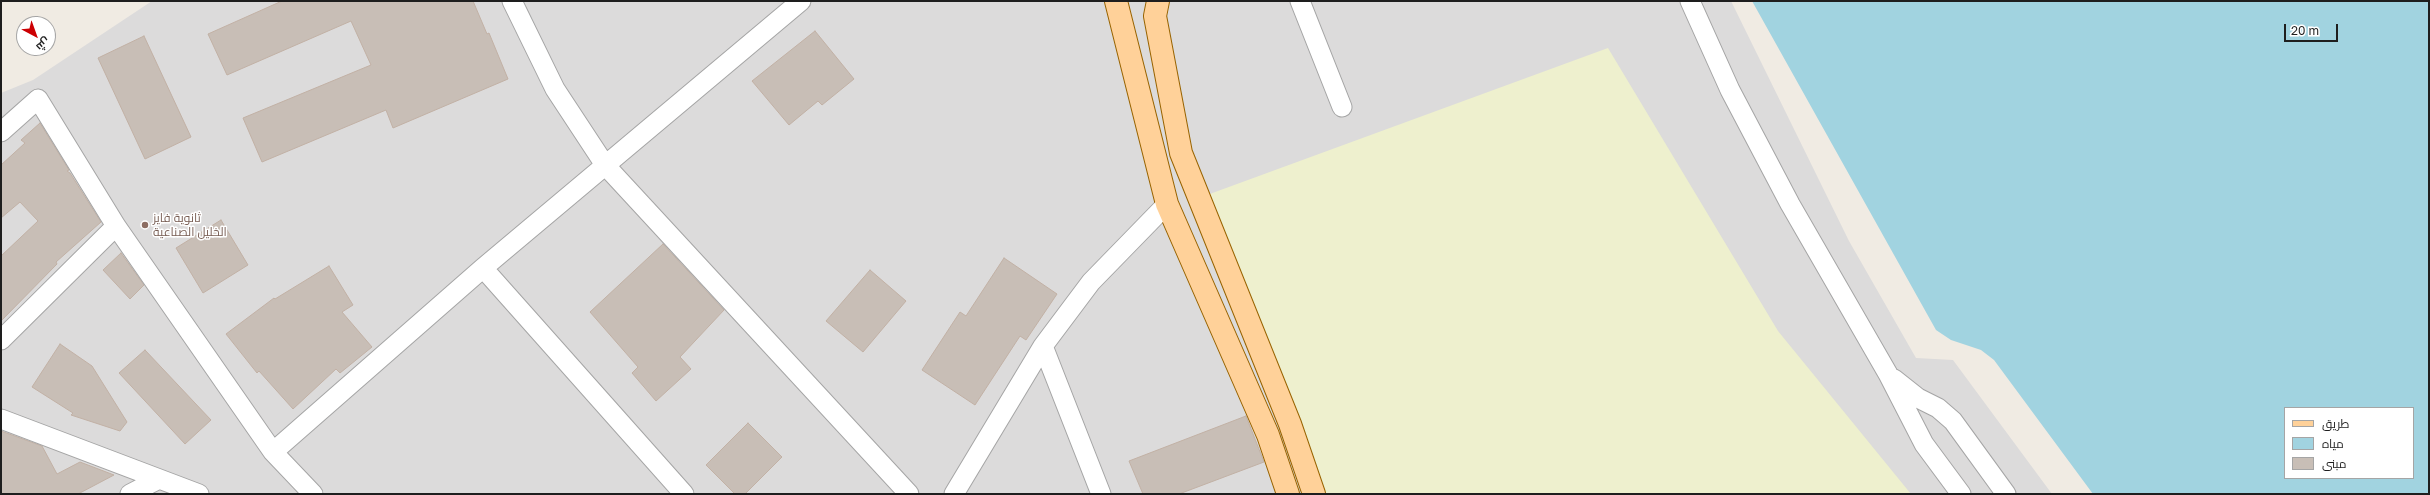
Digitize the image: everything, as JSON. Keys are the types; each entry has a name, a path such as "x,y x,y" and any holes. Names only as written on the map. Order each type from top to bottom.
{"main road":[{"path":"1116,1 1167,204 1268,435 1288,494"},
{"path":"1123,26 1156,8 1181,153 1290,424 1314,494"}],"street":[{"path":"512,1 555,89 605,165 909,494"},
{"path":"273,452 483,268 801,1"},
{"path":"1300,1 1342,107"},
{"path":"1690,1 1730,90 1782,190 1888,374 1924,444 1961,494"},
{"path":"1,132 38,99 116,226 273,452 313,494"},
{"path":"954,494 1043,346 1091,282 1167,204"},
{"path":"1,340 116,226"},
{"path":"483,268 684,494"},
{"path":"1043,346 1101,494"},
{"path":"1888,374 1918,398 1938,408 1952,421 2006,494"},
{"path":"1,419 199,494"},
{"path":"130,494 159,479"}],"shaded area":[{"path":"152,1 1731,1 1849,241 1916,358 1953,360 2052,494 1,494 1,93 33,80"}],"green space":[{"path":"1608,48 1778,331 1911,494 1321,494 1207,195"}],"water":[{"path":"1752,1 2429,1 2429,494 2093,494 1994,360 1981,350 1951,340 1936,330"}],"building":[{"path":"282,1 473,1 487,34 489,33 508,79 393,128 386,110 262,162 243,118 371,65 351,21 227,75 208,34"},
{"path":"815,31 854,79 822,105 818,101 789,125 752,81"},
{"path":"144,36 191,137 145,159 98,58"},
{"path":"40,123 69,170 67,171 70,173 101,222 56,262 57,264 1,321 1,256 38,221 20,202 1,218 1,165 25,143 21,140"},
{"path":"221,220 248,265 203,293 176,248"},
{"path":"663,244 724,310 680,357 691,369 656,401 632,373 638,367 590,312"},
{"path":"121,253 144,285 130,299 103,270"},
{"path":"1004,258 1057,294 1026,340 1020,336 975,405 922,370 960,312 966,316"},
{"path":"329,266 353,305 342,312 372,347 340,373 336,369 293,409 259,371 257,373 226,334 274,298 275,299"},
{"path":"870,270 906,301 863,352 826,321"},
{"path":"60,344 92,366 127,422 120,431 71,415 73,413 32,387"},
{"path":"145,350 211,420 185,444 119,373"},
{"path":"1246,416 1264,462 1179,494 1143,494 1129,461"},
{"path":"748,423 782,457 745,494 735,494 706,465"},
{"path":"1,431 42,446 57,474 80,462 114,475 78,494 1,494"}],"place":[{"name":"ثانوية فايز الخليل الصناعية","path":"145,225"}]}
